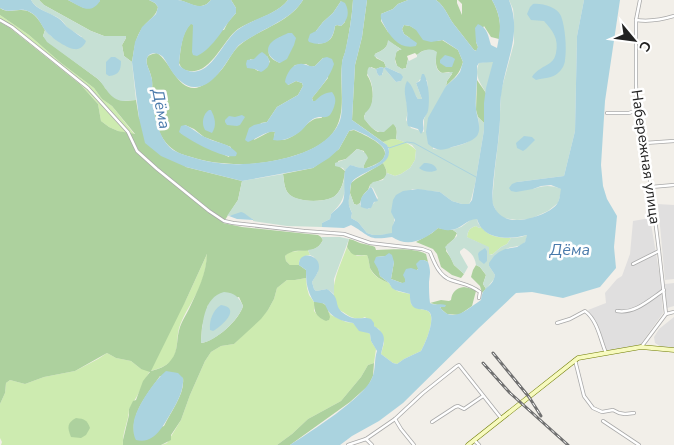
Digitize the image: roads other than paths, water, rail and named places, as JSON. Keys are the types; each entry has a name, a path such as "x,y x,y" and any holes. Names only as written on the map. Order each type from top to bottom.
{"street":[{"name":"Набережная улица","path":"640,0 636,20 637,110 645,143 660,251 666,314"},
{"path":"636,20 656,20 674,16"},
{"path":"0,20 12,26 88,88 128,132 137,151 209,211 224,221 304,232 344,234 370,243 422,249 430,252 439,271 449,280 473,287 480,292 479,298"},
{"path":"608,113 629,113 637,110"},
{"path":"645,143 674,141"},
{"path":"651,187 674,186"},
{"path":"633,264 660,251"},
{"path":"617,311 634,310 664,290"},
{"path":"557,323 585,311 591,315 606,353"},
{"path":"641,347 666,314 674,312"},
{"path":"468,445 576,359 641,347 674,350"},
{"path":"576,359 584,396 593,408 602,412 613,410 625,414 634,413"},
{"path":"348,445 366,439 395,418 459,365 501,418"},
{"path":"432,422 455,406 464,409 483,396"},
{"path":"395,418 414,445"},
{"path":"603,421 639,445"},
{"path":"366,439 372,445"},
{"path":"474,440 479,445"}],"water":[{"path":"0,0 31,0 39,9 60,19 68,28 86,41 78,49 67,46 47,32 33,14 26,10 4,10 0,8"},
{"path":"68,0 100,1 96,6 89,9"},
{"name":"Дёма","path":"149,0 178,0 203,6 211,0 231,0 236,8 236,13 214,42 197,56 193,55 192,52 193,25 191,24 185,32 179,65 187,71 193,72 200,71 207,66 232,35 242,27 277,10 288,0 303,0 288,16 239,45 215,78 202,86 191,87 182,82 159,54 152,54 147,58 147,65 152,80 155,115 163,138 168,145 175,151 197,159 216,163 236,164 269,162 297,155 322,142 332,134 341,117 342,62 349,33 353,0 367,0 362,37 355,65 352,120 387,145 389,152 383,163 352,182 349,204 352,213 351,218 358,222 367,233 380,235 392,233 395,220 391,212 393,200 396,195 403,191 418,189 440,192 452,201 462,204 469,204 472,200 484,130 486,88 493,62 479,63 477,66 476,109 479,126 477,136 469,142 442,150 434,148 428,144 426,132 428,118 446,86 460,72 463,62 458,50 443,40 431,42 423,40 416,30 410,26 404,25 402,29 404,34 417,43 416,46 401,45 387,30 381,20 381,14 408,0 436,0 476,51 478,47 475,28 478,24 486,30 491,45 497,48 500,23 498,12 492,0 509,0 513,12 514,34 501,97 500,125 493,181 493,204 500,215 511,220 520,220 545,213 559,201 561,189 551,185 516,192 511,191 509,188 517,182 564,176 575,131 577,36 584,0 620,0 605,101 601,165 603,186 607,199 617,216 614,247 616,268 600,287 563,298 532,292 516,293 403,403 379,421 340,445 290,445 336,414 359,395 372,378 377,351 371,341 370,334 359,331 353,323 335,317 330,313 325,304 314,302 307,286 306,270 299,265 302,257 309,255 316,259 318,263 318,271 312,282 314,289 316,291 329,290 335,297 340,310 348,316 371,319 384,338 381,354 397,364 421,351 429,332 431,317 428,311 415,308 412,305 410,294 395,290 380,276 374,262 376,257 385,256 389,253 392,255 394,262 391,279 402,283 405,282 403,275 406,269 417,270 416,264 420,260 428,262 430,270 430,303 446,305 445,307 440,307 450,315 455,315 481,300 483,292 492,283 495,275 489,266 494,256 505,249 517,247 525,242 527,235 512,238 497,237 485,231 477,219 473,219 454,230 438,228 422,239 410,242 404,242 392,237 373,238 351,225 344,228 322,227 322,223 330,219 331,214 343,201 344,174 350,165 366,168 379,162 384,157 384,148 368,136 355,130 349,131 339,149 313,168 242,181 186,167 161,156 145,143 139,118 132,62 135,42 142,27 156,14 158,7"},
{"path":"341,1 345,3 348,16 343,24 335,26 332,36 327,42 319,44 309,42 310,34 316,31 333,13"},
{"path":"533,4 549,6 559,13 564,25 566,43 565,62 561,70 556,75 536,80 532,77 554,58 557,44 553,32 544,21 531,20 527,14"},
{"path":"288,33 292,33 296,38 287,59 280,63 270,56 268,47"},
{"path":"262,52 269,60 267,68 261,72 247,68 247,60 254,59"},
{"path":"445,55 455,59 452,67 446,67 440,63 440,60"},
{"path":"111,57 121,61 121,64 117,73 109,76 106,74 106,62"},
{"path":"323,58 332,59 334,64 325,82 312,98 315,101 323,95 332,92 335,101 330,115 313,119 299,133 284,140 273,140 275,132 272,132 265,133 248,142 245,140 249,128 267,122 277,107 298,95 303,86 302,83 296,81 288,85 285,82 291,69 299,64 315,66"},
{"path":"386,67 401,74 403,77 401,81 396,82 384,68"},
{"path":"384,68 382,75 379,76 376,69"},
{"path":"422,74 424,74 427,82 429,102 421,134 418,129 408,126 405,91 407,81 418,99 422,99 416,83 420,81"},
{"path":"211,110 214,116 215,122 212,133 205,130 203,124 204,116"},
{"path":"242,115 245,117 240,125 227,125 225,122 229,116"},
{"path":"185,125 204,137 230,147 237,153 236,156 223,155 191,140 179,132 181,126"},
{"path":"524,136 532,137 535,140 523,151 517,148 516,143"},
{"path":"424,163 432,164 437,170 430,172 419,168"},
{"path":"370,187 378,201 374,202 371,208 367,209 361,207 361,200"},
{"path":"241,212 253,220 237,219 229,216"},
{"path":"485,248 487,251 487,261 484,264 479,260 478,254"},
{"path":"221,305 227,307 230,313 221,325 213,331 210,330 212,316"},
{"path":"166,371 178,373 183,378 183,386 178,399 166,422 154,436 143,441 136,440 133,425 139,408 152,387"}],"waterway":[{"path":"388,147 407,142 414,143 476,177"}],"railway":[{"path":"493,353 529,397 541,416"},
{"path":"483,363 510,393 568,445"}]}
